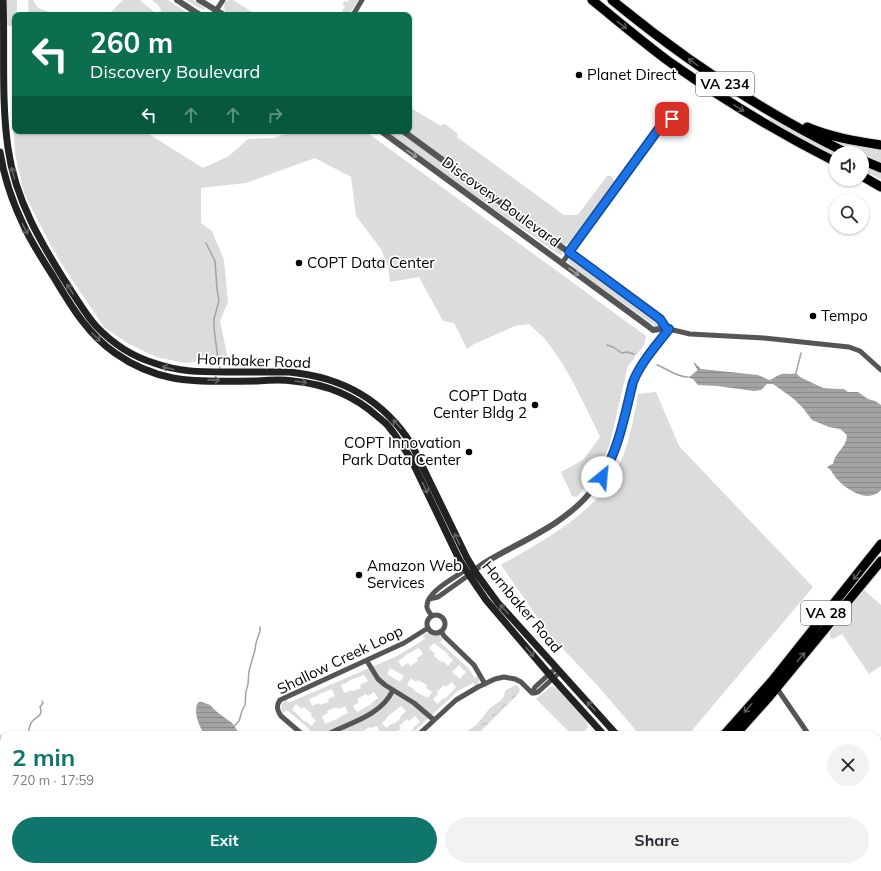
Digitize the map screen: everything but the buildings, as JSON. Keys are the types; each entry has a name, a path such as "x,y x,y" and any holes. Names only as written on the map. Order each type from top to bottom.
{"highway":[{"name":"VA 234","path":"592,0 654,50 712,91 773,128 829,158"},
{"name":"VA 234","path":"612,0 642,25 701,68 760,106 833,146"},
{"path":"760,106 821,132 852,140 881,145"},
{"path":"869,163 881,168"},
{"path":"869,178 881,182"},
{"path":"869,179 881,187"},
{"name":"VA 28","path":"738,731 881,544"},
{"name":"VA 28","path":"728,731 774,684 881,561"}],"main road":[{"name":"Hornbaker Road","path":"3,0 2,34 5,130 8,150 18,190 22,203 44,247 75,298 90,318 117,344 138,357 175,370 193,372 304,373 334,381 360,393 370,400 387,414 404,433 412,445 470,571 613,731"},
{"name":"Hornbaker Road","path":"0,152 12,199 29,237 83,324 103,345 115,354 148,371 171,378 184,380 293,380 320,385 342,393 359,402 372,411 388,426 402,444 486,600 600,731"},
{"path":"262,380 263,372"}],"street":[{"path":"177,0 195,12"},
{"path":"199,0 213,12"},
{"path":"215,12 223,0"},
{"path":"355,12 362,0"},
{"path":"562,263 660,127 672,119"},
{"name":"Discovery Boulevard","path":"384,134 653,330 667,329 690,334 748,337 849,346 860,351 881,370"},
{"name":"Discovery Boulevard","path":"407,134 660,319 667,329"},
{"path":"432,616 427,609 427,605 433,592 538,534 566,516 594,488 607,467 617,443 633,382 638,370 667,329"},
{"path":"432,616 442,618 444,625 441,631 434,633 428,628 428,620 432,616"},
{"name":"Shallow Creek Loop","path":"298,731 278,712 277,705 280,700 404,643 428,628"},
{"path":"441,631 444,636 474,665 485,684"},
{"path":"367,661 378,679 414,703 434,720"},
{"path":"422,731 456,700 495,679 504,677 521,682 532,693 535,687 558,670"},
{"path":"774,684 806,731"},
{"path":"334,731 374,711 388,700 393,690"}],"green space":[{"path":"5,0 17,0 17,12 12,12 12,26 7,25"},
{"path":"28,0 33,0 38,8 49,12 29,12"},
{"path":"123,0 140,0 154,12 111,12"},
{"path":"152,0 168,0 186,12 160,12 160,8"},
{"path":"186,0 193,0 205,8 205,10 197,7"},
{"path":"233,0 252,12 226,12 224,10 225,2"},
{"path":"349,0 358,0 351,12 342,12 345,6 342,4 345,1 348,2"},
{"path":"412,109 441,126 445,124 458,134 457,137 564,215 577,215 607,176 611,176 615,183 573,240 565,245 560,243 411,134"},
{"path":"769,118 772,118 829,146 829,154 768,121"},
{"path":"14,134 149,134 203,168 229,156 248,139 274,138 285,134 369,134 646,336 644,345 628,366 610,443 599,468 577,497 572,496 561,472 583,460 600,437 568,374 545,339 529,324 515,326 474,344 467,349 454,323 443,321 419,277 390,282 388,266 381,249 356,216 351,177 315,158 246,183 201,188 201,223 212,231 224,260 228,302 220,321 228,359 185,363 156,357 127,343 104,327 68,274 50,244 24,193 15,154"},
{"path":"389,134 402,134 562,250 563,254 558,254"},
{"path":"830,139 866,146 844,146"},
{"path":"869,147 881,149 881,163 869,158"},
{"path":"869,166 881,171 881,179 869,173"},
{"path":"569,259 574,259 658,320 660,327 655,326 572,267 568,261"},
{"path":"656,392 679,446 813,587 691,731 637,731 597,685 549,634 501,565 567,524 579,515 602,493 615,473 625,451 633,422 638,394"},
{"path":"863,589 881,605 881,666 869,674 842,634 833,639 831,639 830,636 830,632"},
{"path":"427,633 439,635 443,639 440,642 468,668 475,678 478,676 479,682 475,686 473,683 458,691 414,731 411,731 420,722 415,716 409,721 407,719 399,726 401,728 398,731 380,731 377,726 370,727 362,731 310,731 287,710 283,713 281,706 286,700 288,703 397,656 425,639 423,635","holes":["434,643 453,660 448,666 434,656 435,654 429,648","419,648 423,654 417,658 418,661 410,666 408,663 402,667 398,661","459,665 466,672 460,679 452,672","390,668 404,676 400,682 387,674","364,675 368,681 360,685 361,688 344,693 341,685","411,678 416,682 418,680 427,685 426,688 432,692 428,698 414,691 415,690 407,685","452,682 456,687 445,699 444,698 437,704 433,699 444,685 446,687","332,689 335,696 328,699 329,702 320,705 319,703 312,706 309,699","374,692 378,698 371,703 372,704 357,712 353,706 359,702 357,699 366,694 368,696","296,704 302,709 304,707 312,714 311,716 316,721 311,726 292,709","345,706 348,713 325,724 322,716 328,713 327,711 336,707 338,709","401,706 406,711 394,724 393,723 386,728 382,723"]},
{"path":"515,685 518,686 520,690 518,694 481,731 468,731 476,725 490,708 500,701 504,696 505,691"},
{"path":"552,686 557,688 587,722 588,727 584,731 568,731 536,699"}],"shaded area":[{"path":"694,362 701,369 758,375 769,380 782,374 796,373 800,377 823,388 844,389 848,392 858,392 881,405 881,490 870,496 858,494 841,483 827,467 833,464 836,456 845,444 847,436 840,429 829,427 812,420 794,399 773,384 767,384 761,390 754,391 698,385 693,379 688,377 697,371"},
{"path":"202,702 210,705 232,723 237,731 203,731 197,716 197,704"}],"waterway":[{"path":"206,243 215,261 219,301 214,319 214,328 220,368"},
{"path":"607,345 622,353 627,352 634,354"},
{"path":"796,373 801,353"},
{"path":"657,365 676,374 688,377"},
{"path":"234,726 239,721 245,705 249,671 260,627"},
{"path":"29,731 31,723 41,713 40,707 43,703 42,701"}],"place":[{"name":"Planet Direct","path":"579,75"},
{"name":"COPT Data Center","path":"299,263"},
{"name":"Tempo","path":"813,316"},
{"name":"COPT Data Center Bldg 2","path":"535,405"},
{"name":"COPT Innovation Park Data Center","path":"469,452"},
{"name":"Amazon Web Services","path":"359,575"}],"route":[{"path":"602,477 619,437 636,375 642,363 669,329 666,328 660,319 569,252 660,127 672,119"}]}
